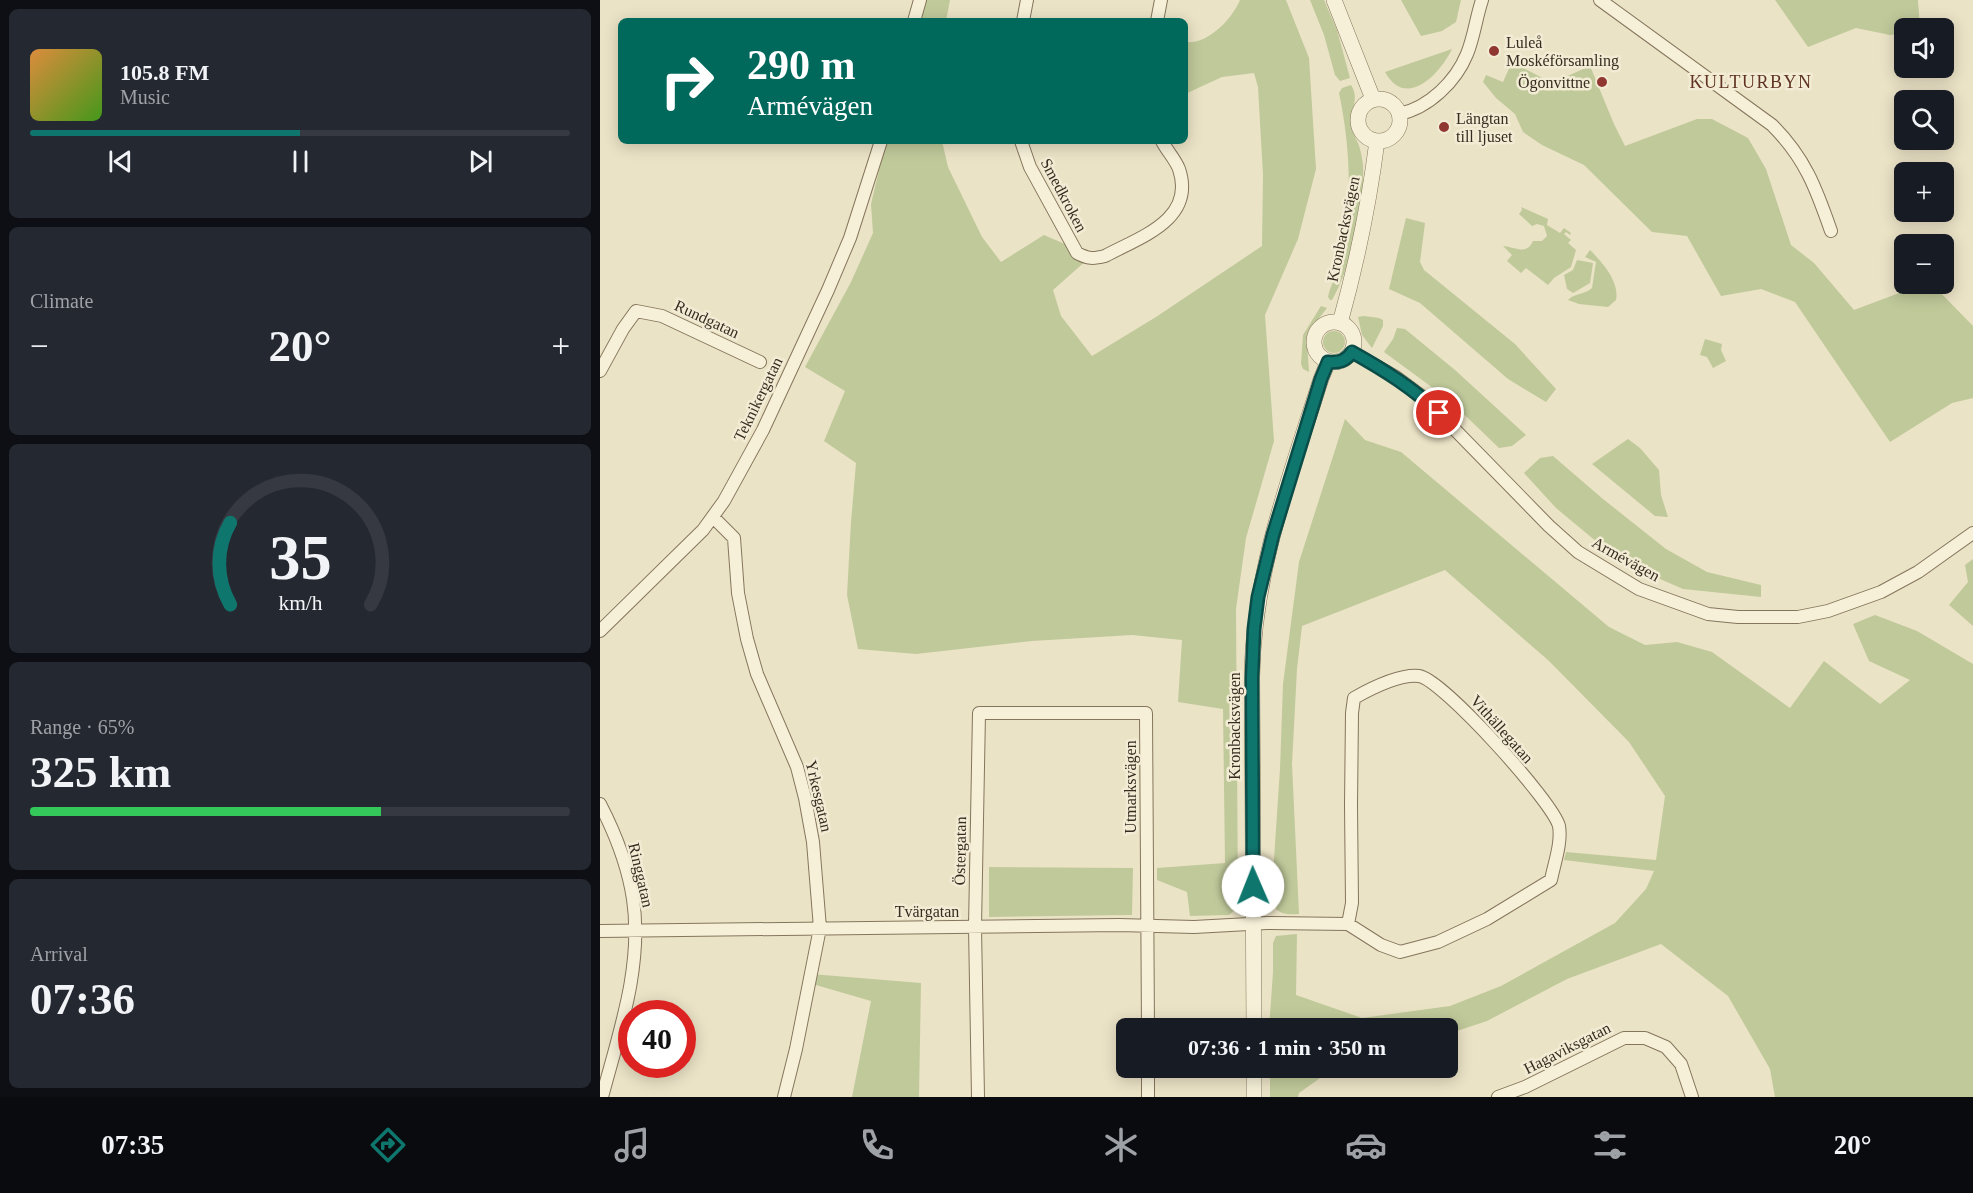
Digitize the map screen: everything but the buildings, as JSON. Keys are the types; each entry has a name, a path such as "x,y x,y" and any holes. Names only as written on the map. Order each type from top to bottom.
{"street":[{"path":"915,18 920,0"},
{"path":"1024,18 1027,0"},
{"path":"1158,18 1161,0"},
{"path":"1334,0 1373,99"},
{"path":"1399,114 1412,110 1429,100 1455,75 1469,48 1482,0"},
{"path":"1600,0 1684,63 1749,106 1779,132 1799,156 1831,231"},
{"path":"1373,99 1389,101 1394,104 1399,114 1401,120 1396,132 1387,140 1377,141 1362,134 1358,124 1360,108 1373,99"},
{"name":"Kronbacksvägen","path":"1340,323 1357,262 1377,141"},
{"name":"Teknikergatan","path":"600,631 713,517 763,430 828,290 850,238 880,144"},
{"name":"Smedkroken","path":"1022,144 1030,167 1077,253 1088,259 1094,259 1105,256 1167,222 1177,209 1181,198 1179,171 1175,160 1164,144"},
{"name":"Rundgatan","path":"600,371 623,329 636,311 663,316 760,362"},
{"path":"1327,323 1340,323 1350,329 1353,334 1352,352 1349,357 1339,362 1328,362 1318,355 1314,337 1317,331 1327,323"},
{"name":"Armévägen","path":"1352,352 1396,377 1423,398 1549,526 1578,552 1639,589 1708,614 1738,617 1798,617 1828,611 1881,592 1900,582 1937,560 1973,533"},
{"name":"Kronbacksvägen","path":"1254,1018 1252,678 1254,629 1258,597 1277,520 1317,390 1328,362"},
{"name":"Yrkesgatan","path":"713,517 734,538 738,593 752,657 800,775 813,842 820,928 784,1097"},
{"name":"Vithällegatan","path":"1420,676 1435,684 1492,741 1531,785 1558,824 1559,838 1551,880 1487,919 1438,942 1401,952 1381,945 1348,924 1352,903 1351,805 1354,698 1402,677 1420,676"},
{"name":"Utmarksvägen","path":"979,713 1146,713 1148,1018"},
{"name":"Östergatan","path":"978,1097 975,927 979,713"},
{"name":"Ringgatan","path":"600,804 626,869 633,898 635,931 631,983 602,1097"},
{"path":"1254,924 1348,924"},
{"name":"Tvärgatan","path":"600,931 1194,927 1254,924"},
{"name":"Hagaviksgatan","path":"1498,1097 1525,1087 1624,1038 1645,1038 1666,1047 1681,1064 1692,1097"},
{"path":"1148,1078 1148,1097"},
{"path":"1254,1078 1254,1097"}],"green space":[{"path":"920,0 950,0 947,18 915,18"},
{"path":"1240,0 1286,0 1309,58 1316,169 1298,239 1265,315 1274,441 1246,538 1236,609 1238,901 1236,909 1229,915 1190,916 1187,892 1157,880 1157,868 1225,863 1223,709 1178,702 1182,640 1132,635 1032,641 916,654 858,649 847,595 856,463 824,441 845,391 805,367 851,282 873,233 871,204 885,144 943,144 948,167 982,237 1001,262 1044,235 1074,248 1088,259 1053,290 1061,316 1092,356 1156,317 1262,246 1263,175 1258,87 1254,73 1222,77 1188,93 1188,42 1194,42 1210,35 1225,22"},
{"path":"1310,0 1324,0 1337,30 1350,78 1340,81 1335,75 1324,35"},
{"path":"1401,0 1461,0 1456,22 1442,31 1421,36"},
{"path":"1775,0 1918,0 1919,18 1894,18 1894,34 1856,28 1808,47"},
{"path":"1452,49 1447,59 1431,77 1412,88 1403,88 1393,83 1385,72"},
{"path":"1512,62 1552,83 1590,66 1625,146 1697,119 1712,119 1748,138 1766,169 1791,245 1814,263 1854,310 1896,294 1942,294 1973,326 1973,398 1952,403 1890,442 1795,302 1761,289 1721,296 1687,236 1652,232 1584,165 1542,145 1523,132 1515,114 1496,98 1483,82 1486,75 1503,82"},
{"path":"1351,85 1355,100 1351,125 1360,148 1363,165 1362,198 1351,253 1339,287 1330,300 1329,293 1344,245 1349,180 1346,136 1339,93 1342,88"},
{"path":"1521,207 1548,219 1547,225 1560,233 1564,228 1571,233 1570,235 1566,232 1564,234 1571,240 1568,243 1576,250 1571,267 1554,278 1548,285 1526,268 1521,273 1507,261 1512,255 1503,246 1520,250 1530,246 1533,241 1542,241 1547,236 1544,226 1537,224 1532,226 1519,214"},
{"path":"1406,218 1425,223 1420,262 1424,270 1515,344 1556,389 1546,402 1508,379 1420,303 1389,289"},
{"path":"1590,250 1605,266 1613,279 1617,293 1616,300 1608,307 1579,304 1568,300 1592,288 1596,262 1585,257"},
{"path":"1577,260 1593,263 1590,283 1573,293 1567,289 1564,275 1573,270"},
{"path":"1321,306 1327,308 1308,332 1309,372 1303,369 1301,364 1303,335"},
{"path":"1358,317 1383,320 1383,326 1372,348 1362,335"},
{"path":"1397,328 1405,329 1455,370 1526,435 1512,446 1499,448 1448,399 1384,352"},
{"path":"1334,331 1342,334 1345,342 1342,350 1334,353 1326,350 1323,342 1326,334"},
{"path":"1705,339 1722,344 1721,350 1726,361 1713,368 1707,357 1700,355"},
{"path":"1345,419 1365,440 1401,452 1609,627 1645,645 1677,642 1712,652 1790,708 1824,661 1880,704 1910,680 1869,661 1853,624 1875,615 1917,631 1973,664 1973,1097 1775,1097 1770,1069 1728,996 1661,944 1567,979 1487,1021 1458,1031 1458,1018 1362,1018 1450,1006 1501,986 1615,923 1646,889 1654,871 1564,860 1566,852 1656,860 1665,796 1629,742 1549,661 1445,570 1302,626 1297,669 1292,764 1299,914 1283,913 1277,910 1271,904 1283,684 1299,562"},
{"path":"1628,439 1640,448 1659,470 1661,495 1668,517 1655,516 1592,464"},
{"path":"1553,456 1666,549 1707,572 1761,585 1761,597 1683,589 1621,562 1556,508 1524,473 1540,458"},
{"path":"1973,559 1973,626 1949,605 1968,582 1965,565"},
{"path":"989,867 1133,868 1132,915 989,917"},
{"path":"1297,934 1296,995 1362,1018 1270,1018 1273,943 1276,936"},
{"path":"811,974 921,983 919,1097 852,1097 871,1001 809,983"},
{"path":"1270,1078 1320,1078 1299,1093 1298,1097 1270,1097"}],"place":[{"name":"Luleå Moskéförsamling","path":"1494,51"},
{"name":"Ögonvittne","path":"1602,82"},
{"name":"Längtan till ljuset","path":"1444,127"}],"district":[{"name":"KULTURBYN","path":"1751,82"}],"route":[{"path":"1253,886 1252,656 1258,597 1293,465 1321,379 1328,362 1345,360 1352,352 1396,377 1439,413"}]}
